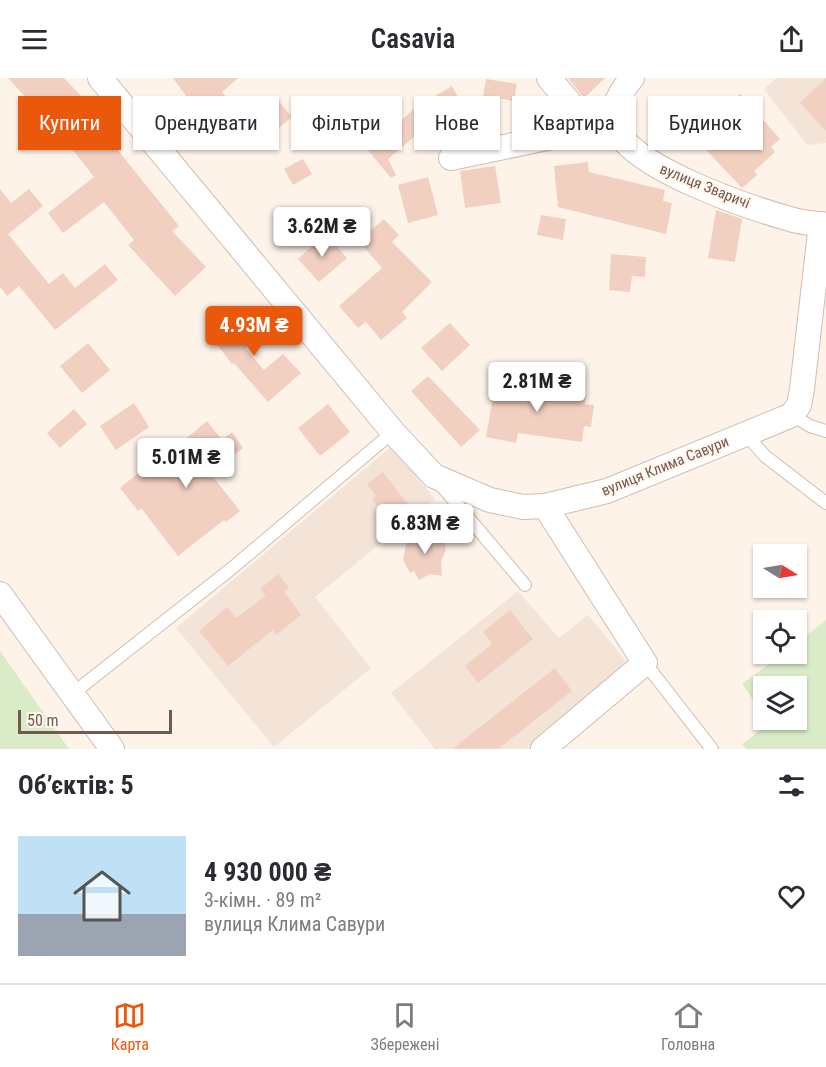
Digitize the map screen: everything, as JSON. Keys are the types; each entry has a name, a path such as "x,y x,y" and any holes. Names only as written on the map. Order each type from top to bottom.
{"street":[{"name":"вулиця Клима Савури","path":"100,78 393,432 434,476 489,500 523,507 545,506 607,491 792,415"},
{"path":"549,78 564,96"},
{"path":"620,96 632,78"},
{"path":"451,158 512,144"},
{"name":"вулиця Зваричі","path":"634,150 652,164 678,177 791,220 823,225"},
{"path":"792,415 799,405 802,389 823,225"},
{"path":"543,749 645,663 545,506"},
{"path":"0,594 112,749"}],"lane":[{"path":"792,415 810,426 826,431"},
{"path":"72,694 231,569 393,432"},
{"path":"745,433 765,456 826,503"},
{"path":"434,476 525,585"},
{"path":"645,663 712,749"}],"shaded area":[{"path":"777,78 826,78 826,143 807,145 764,89"},
{"path":"392,446 435,499 315,597 371,668 274,747 176,628"},
{"path":"518,591 559,638 588,615 626,661 604,686 529,749 435,749 391,693"}],"green space":[{"path":"826,620 826,749 746,749 742,744 761,730 807,730 807,676 753,676 753,700 742,684 769,664 807,664 807,635"},
{"path":"0,651 69,749 0,749"}],"building":[{"path":"8,78 64,78 81,96 25,96"},
{"path":"173,78 238,78 222,92 225,96 186,96"},
{"path":"568,78 605,78 586,96 582,96"},
{"path":"826,78 826,131 800,103"},
{"path":"486,79 517,84 512,101 500,99 500,96 483,96"},
{"path":"452,86 457,96 435,96"},
{"path":"279,101 291,116 279,128"},
{"path":"414,109 414,137 402,147 402,120"},
{"path":"763,120 780,139 771,147 775,152 754,171 757,175 742,188 706,150 763,150"},
{"path":"73,150 118,150 179,226 172,231 206,267 175,296 128,245 134,240 104,202 63,233 48,213 94,177"},
{"path":"368,150 399,150 388,159 396,175 391,178"},
{"path":"303,159 312,174 293,185 284,169"},
{"path":"588,162 589,172 665,190 663,201 672,203 666,234 558,207 554,166"},
{"path":"495,166 501,203 465,208 460,171"},
{"path":"428,177 438,215 408,223 398,185"},
{"path":"0,189 11,203 29,189 43,206 8,234 49,284 63,273 75,288 105,264 118,280 55,330 19,286 7,296 0,287"},
{"path":"716,210 742,219 735,262 708,258"},
{"path":"541,215 566,219 563,240 537,235"},
{"path":"384,219 399,235 392,242 432,282 402,312 407,318 381,340 366,322 358,328 339,306 382,268 359,241"},
{"path":"325,234 347,258 319,282 298,259"},
{"path":"611,254 646,257 645,277 632,276 630,292 609,290"},
{"path":"247,310 264,331 245,348 264,370 283,354 301,373 268,402 234,363 232,364 212,338"},
{"path":"450,323 470,345 442,371 421,348"},
{"path":"88,343 110,370 82,393 60,366"},
{"path":"428,376 480,430 461,447 411,391"},
{"path":"496,379 586,395 585,404 594,405 591,427 584,426 582,442 518,433 516,443 486,437"},
{"path":"134,403 149,427 116,450 100,426"},
{"path":"328,404 350,432 320,456 298,428"},
{"path":"74,409 87,424 60,448 47,433"},
{"path":"207,421 222,440 232,432 243,448 210,473 240,511 226,522 224,520 178,556 141,508 138,511 120,488 154,460 157,463"},
{"path":"383,472 410,507 391,523 372,499 376,496 367,484"},
{"path":"430,533 437,534 445,544 446,550 441,561 442,576 430,574 419,580 414,571 410,573 403,560 407,540"},
{"path":"278,574 289,588 284,592 301,615 276,635 273,630 228,666 199,631 227,607 236,618 266,595 260,589"},
{"path":"510,610 533,639 478,683 465,666 492,644 483,632"},
{"path":"555,668 572,691 498,749 452,749"}]}
